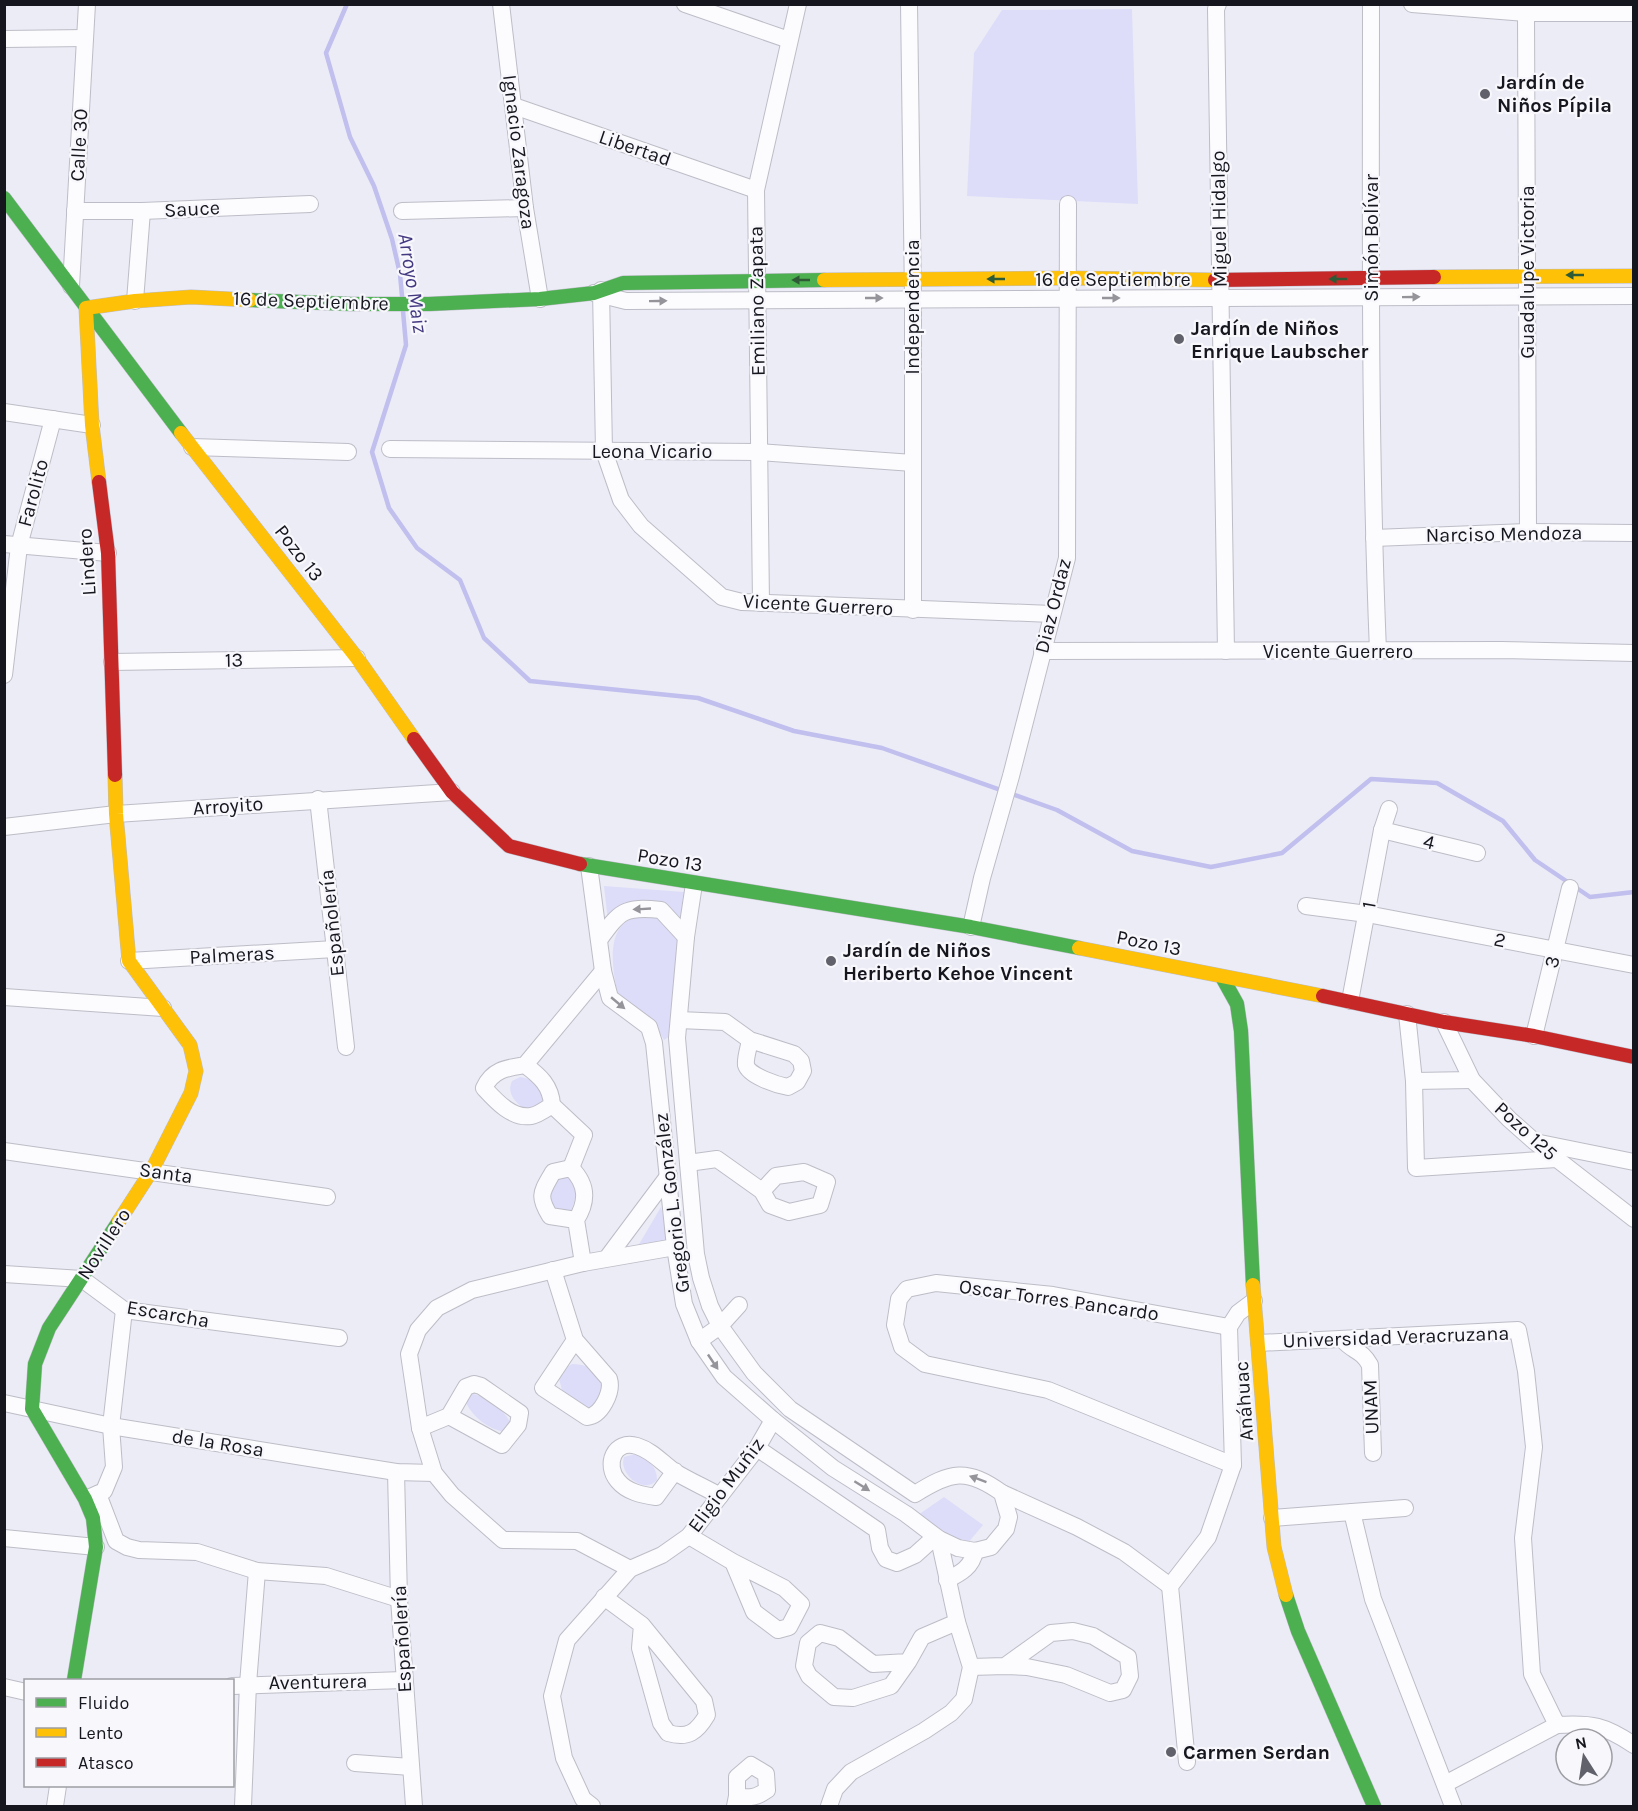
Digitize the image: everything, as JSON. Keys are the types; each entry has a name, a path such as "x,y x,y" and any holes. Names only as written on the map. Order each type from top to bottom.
{"street":[{"name":"Calle 30","path":"71,286 87,4"},
{"name":"Ignacio Zaragoza","path":"501,4 525,208 540,299"},
{"path":"685,4 789,40"},
{"name":"Emiliano Zapata","path":"761,603 756,190 798,4"},
{"name":"Independencia","path":"909,4 913,279 913,610"},
{"name":"Miguel Hidalgo","path":"1218,4 1216,9 1226,651"},
{"name":"Simón Bolívar","path":"1371,4 1371,298 1378,651"},
{"path":"1412,4 1526,13 1634,13"},
{"name":"Guadalupe Victoria","path":"1526,13 1528,532"},
{"path":"4,39 85,39"},
{"name":"Libertad","path":"514,106 756,190"},
{"name":"Sauce","path":"75,212 310,204"},
{"name":"Diaz Ordaz","path":"971,927 1067,558 1068,204"},
{"name":"Pozo 13","path":"8,207 357,658 452,792 509,846 590,866 971,927 1350,1001 1444,1022 1534,1036 1634,1057"},
{"path":"402,211 525,208"},
{"path":"135,301 142,211"},
{"name":"16 de Septiembre","path":"86,308 135,301 191,297 351,304 429,304 540,299 598,293 623,284 756,280 1068,278 1220,280 1526,275 1634,276"},
{"name":"16 de Septiembre","path":"598,293 626,301 1634,296"},
{"name":"Vicente Guerrero","path":"598,293 603,451 621,500 641,526 722,597 742,602 761,603 1052,614"},
{"name":"Lindero","path":"86,308 92,425 108,553 116,814"},
{"path":"4,412 92,425"},
{"name":"Farolito","path":"5,666 12,545 53,418"},
{"path":"192,447 348,452"},
{"name":"Leona Vicario","path":"390,448 758,452 913,463"},
{"name":"Narciso Mendoza","path":"1374,538 1528,532 1634,533"},
{"path":"12,545 108,553"},
{"name":"Vicente Guerrero","path":"1042,651 1501,650 1634,653"},
{"name":"13","path":"112,662 357,658"},
{"name":"Arroyito","path":"4,827 116,814 452,792"},
{"name":"Españolería","path":"318,799 346,1047"},
{"name":"1","path":"1350,1001 1382,830 1389,809"},
{"path":"116,814 129,961"},
{"name":"4","path":"1382,830 1476,853"},
{"name":"Gregorio L. González","path":"590,866 603,971 610,998 648,1027 654,1042 675,1247 684,1304 699,1341 724,1377 833,1468 906,1514 937,1538 958,1548 975,1551"},
{"name":"Gregorio L. González","path":"694,884 686,937 677,1038 696,1254 710,1306 720,1326 754,1373 790,1409 915,1494"},
{"name":"3","path":"1534,1036 1570,888"},
{"name":"2","path":"1306,906 1367,914 1634,965"},
{"path":"599,940 616,916 639,908 661,910 686,937"},
{"name":"Palmeras","path":"129,961 335,949"},
{"name":"Novillero","path":"32,1409 36,1364 49,1328 152,1170 191,1093 196,1071 190,1045 129,961"},
{"path":"552,1105 533,1116 517,1116 484,1088 489,1077 503,1069 525,1065 603,971"},
{"name":"Anáhuac","path":"1222,977 1237,1004 1241,1031 1254,1301 1274,1547 1286,1596 1298,1631 1374,1806"},
{"path":"4,997 163,1008"},
{"path":"1407,1014 1414,1081 1416,1168 1557,1159"},
{"path":"679,1020 725,1022 750,1040"},
{"name":"Pozo 125","path":"1444,1022 1472,1080 1509,1119 1535,1143 1634,1219"},
{"path":"654,1042 677,1038"},
{"path":"525,1065 541,1076 551,1094 552,1105 584,1135 571,1168"},
{"path":"1414,1081 1472,1080"},
{"path":"1535,1143 1634,1162"},
{"name":"Santa","path":"4,1150 327,1197"},
{"path":"688,1163 717,1159 762,1191"},
{"path":"571,1168 581,1179 584,1200 576,1220 583,1263"},
{"path":"571,1168 552,1172 541,1193 540,1201 550,1216 576,1220"},
{"path":"607,1258 669,1175"},
{"path":"630,1569 577,1541 503,1540 452,1495 434,1473 420,1428 410,1354 418,1330 437,1308 472,1290 583,1263 675,1247"},
{"path":"554,1270 575,1340 610,1384 611,1390 596,1415 591,1417 586,1417 543,1388 575,1340"},
{"path":"4,1274 81,1279"},
{"name":"Escarcha","path":"81,1279 124,1310 339,1338"},
{"name":"Oscar Torres Pancardo","path":"1229,1328 1053,1295 936,1283 907,1289 899,1299 895,1324 902,1347 926,1364 1048,1390 1233,1465"},
{"path":"1187,1762 1170,1586 1208,1537 1233,1465 1229,1328 1238,1313 1254,1301"},
{"path":"699,1341 720,1326 739,1305"},
{"path":"91,1497 104,1491 114,1467 111,1426 124,1310"},
{"name":"Universidad Veracruzana","path":"1259,1343 1518,1330 1526,1371 1534,1447 1523,1538 1532,1674 1557,1725"},
{"name":"UNAM","path":"1342,1339 1348,1346 1364,1355 1370,1365 1373,1453"},
{"name":"de la Rosa","path":"4,1403 111,1426 396,1472 434,1473"},
{"path":"32,1409 50,1442 91,1497 117,1541 127,1547 139,1550 197,1552 257,1571 326,1576 399,1599"},
{"path":"420,1428 449,1416"},
{"name":"Eligio Muñiz","path":"592,1806 583,1799 564,1758 552,1696 567,1640 630,1569 662,1555 689,1536 757,1448 773,1420"},
{"path":"757,1448 877,1530 880,1548 886,1560 897,1563 915,1555 937,1538 957,1622 971,1667 964,1699 951,1713 851,1772 835,1789 829,1806"},
{"path":"675,1471 720,1496"},
{"name":"Españolería","path":"396,1472 403,1680 414,1806"},
{"path":"906,1514 915,1494 936,1481 960,1475 975,1476 1002,1493 1077,1527 1124,1552 1170,1586"},
{"path":"947,1580 964,1572 974,1560 975,1551 991,1547 1006,1529 1008,1517 1002,1493"},
{"path":"74,1679 96,1547 91,1497"},
{"path":"1272,1518 1406,1508"},
{"path":"1352,1512 1373,1599 1453,1806"},
{"path":"689,1536 733,1562"},
{"path":"4,1538 96,1547"},
{"path":"243,1806 240,1685 257,1571"},
{"path":"604,1597 642,1624 704,1701 707,1714 698,1729 680,1737 668,1733 661,1723 640,1648 642,1624"},
{"path":"908,1662 873,1664 839,1638 820,1634 808,1643 804,1666 809,1676 834,1697 853,1698 891,1686 908,1662 922,1637 957,1622"},
{"path":"971,1667 1027,1667 1066,1675 1110,1693 1122,1690 1130,1676 1128,1657 1093,1636 1073,1631 1051,1633 1005,1666"},
{"name":"Aventurera","path":"240,1685 403,1680"},
{"path":"4,1687 24,1692"},
{"path":"1445,1784 1557,1725 1588,1724 1614,1731 1634,1745"},
{"path":"356,1763 411,1767"},
{"path":"55,1806 58,1787"}],"shaded area":[{"path":"1132,9 1138,204 967,196 974,53 1002,10"},
{"path":"604,886 684,892 684,929 664,910 608,921"},
{"path":"657,914 678,931 670,1036 664,1040 657,1028 618,996 613,962 615,939 619,929 627,921 638,916"},
{"path":"520,1077 534,1083 549,1103 526,1110 519,1104 511,1094 510,1086 512,1081"},
{"path":"566,1171 578,1190 571,1211 565,1214 547,1204 557,1172"},
{"path":"661,1207 669,1240 638,1246"},
{"path":"572,1364 587,1366 599,1378 604,1398 588,1408 563,1394 559,1379 567,1367"},
{"path":"474,1394 491,1402 505,1414 511,1424 504,1432 482,1422 473,1413 466,1403 469,1395"},
{"path":"636,1454 654,1467 657,1480 652,1484 639,1484 628,1476 623,1463 624,1457"},
{"path":"944,1497 983,1525 967,1544 953,1546 918,1515"}],"waterway":[{"name":"Arroyo Maiz","path":"347,4 326,53 350,137 374,186 392,239 400,274 402,296"},
{"path":"403,311 406,345 372,452 389,508 417,548 460,580 484,638 530,681 698,698 794,731 882,748 1057,810 1132,851 1211,867 1282,853 1371,779 1437,783 1503,821 1535,860 1590,897 1634,892"}],"traffic: fast":[{"path":"4,198 181,433"},
{"path":"250,300 429,304 540,299 594,293 623,283 824,280"},
{"path":"580,864 971,927 1079,948"},
{"path":"1222,977 1237,1004 1241,1031 1253,1285"},
{"path":"74,1679 96,1547 93,1518 85,1499 32,1409 35,1364 49,1328 119,1221"},
{"path":"1286,1595 1298,1631 1374,1806"}],"traffic: slow":[{"path":"1434,277 1634,276"},
{"path":"824,280 1068,278 1215,280"},
{"path":"99,482 92,425 86,308 135,301 191,297 250,300"},
{"path":"181,433 357,658 414,739"},
{"path":"115,775 116,814 129,961 190,1045 196,1071 191,1093 152,1170 119,1221"},
{"path":"1079,948 1323,996"},
{"path":"1253,1285 1274,1547 1286,1595"}],"traffic: jam":[{"path":"1215,280 1434,277"},
{"path":"99,482 108,553 115,775"},
{"path":"414,739 452,792 509,846 580,864"},
{"path":"1323,996 1444,1022 1534,1036 1634,1057"}],"place":[{"name":"Jardín de Niños Pípila","path":"1485,94"},
{"name":"Jardín de Niños Enrique Laubscher","path":"1179,339"},
{"name":"Jardín de Niños Heriberto Kehoe Vincent","path":"831,961"},
{"name":"Carmen Serdan","path":"1171,1752"}]}
